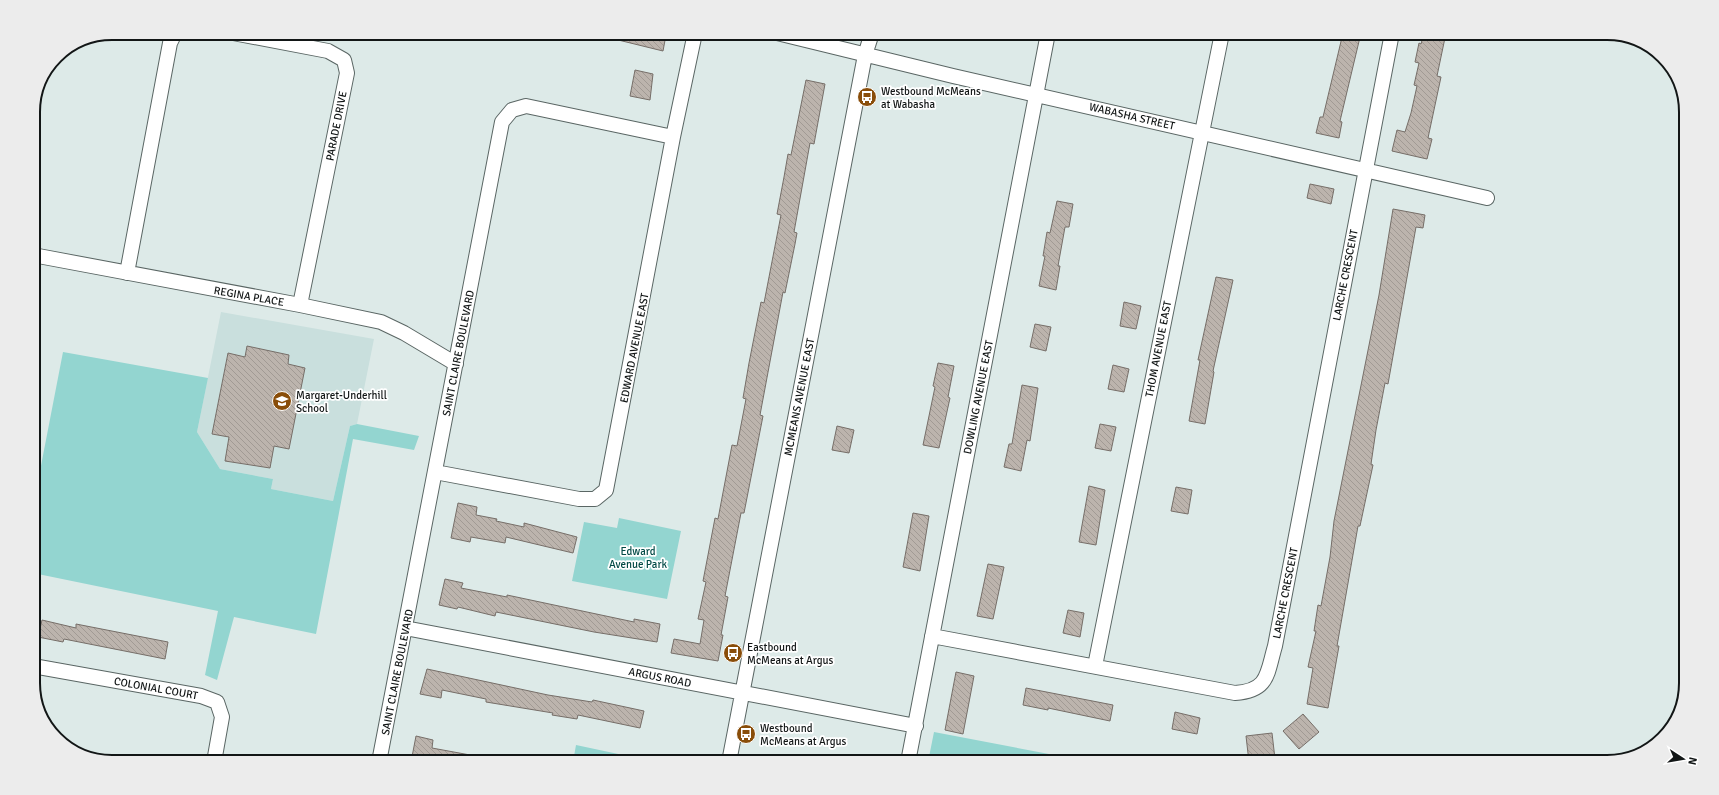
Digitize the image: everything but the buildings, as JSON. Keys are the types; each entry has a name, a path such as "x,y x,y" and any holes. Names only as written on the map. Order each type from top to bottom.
{"street":[{"path":"128,273 172,40"},
{"name":"PARADE DRIVE","path":"272,40 328,50 344,60 346,73 300,304"},
{"name":"EDWARD AVENUE EAST","path":"435,472 579,499 595,499 606,490 673,137 694,40"},
{"name":"WABASHA STREET","path":"805,40 1487,198"},
{"name":"MCMEANS AVENUE EAST","path":"730,755 865,55 870,40"},
{"name":"DOWLING AVENUE EAST","path":"910,755 1047,40"},
{"name":"THOM AVENUE EAST","path":"1095,666 1221,40"},
{"name":"LARCHE CRESCENT","path":"932,636 1235,693 1249,692 1258,688 1266,676 1275,646 1391,40"},
{"name":"SAINT CLAIRE BOULEVARD","path":"380,755 502,122 512,110 526,106 673,137"},
{"name":"REGINA PLACE","path":"40,256 300,304 381,322 404,333 456,364"},
{"name":"ARGUS ROAD","path":"405,628 916,726"},
{"name":"COLONIAL COURT","path":"40,667 201,696 217,702 222,717 215,755"}],"shaded area":[{"name":"Margaret-Underhill School","path":"221,312 374,339 357,424 350,426 333,501 271,489 273,479 220,469 197,432"}],"green space":[{"path":"63,352 208,378 197,432 220,469 273,479 271,489 333,501 350,426 357,424 419,436 414,450 353,439 316,634 234,617 217,680 205,675 218,611 40,574 40,471"},
{"name":"Edward Avenue Park","path":"619,518 681,531 667,599 572,581 584,522 617,528"},
{"path":"934,732 1054,755 929,755"},
{"path":"576,745 623,755 574,755"}],"place":[{"name":"Westbound McMeans at Wabasha","path":"867,97"},
{"name":"Margaret-Underhill School","path":"282,401"},
{"name":"Eastbound McMeans at Argus","path":"733,653"},
{"name":"Westbound McMeans at Argus","path":"746,734"}]}
